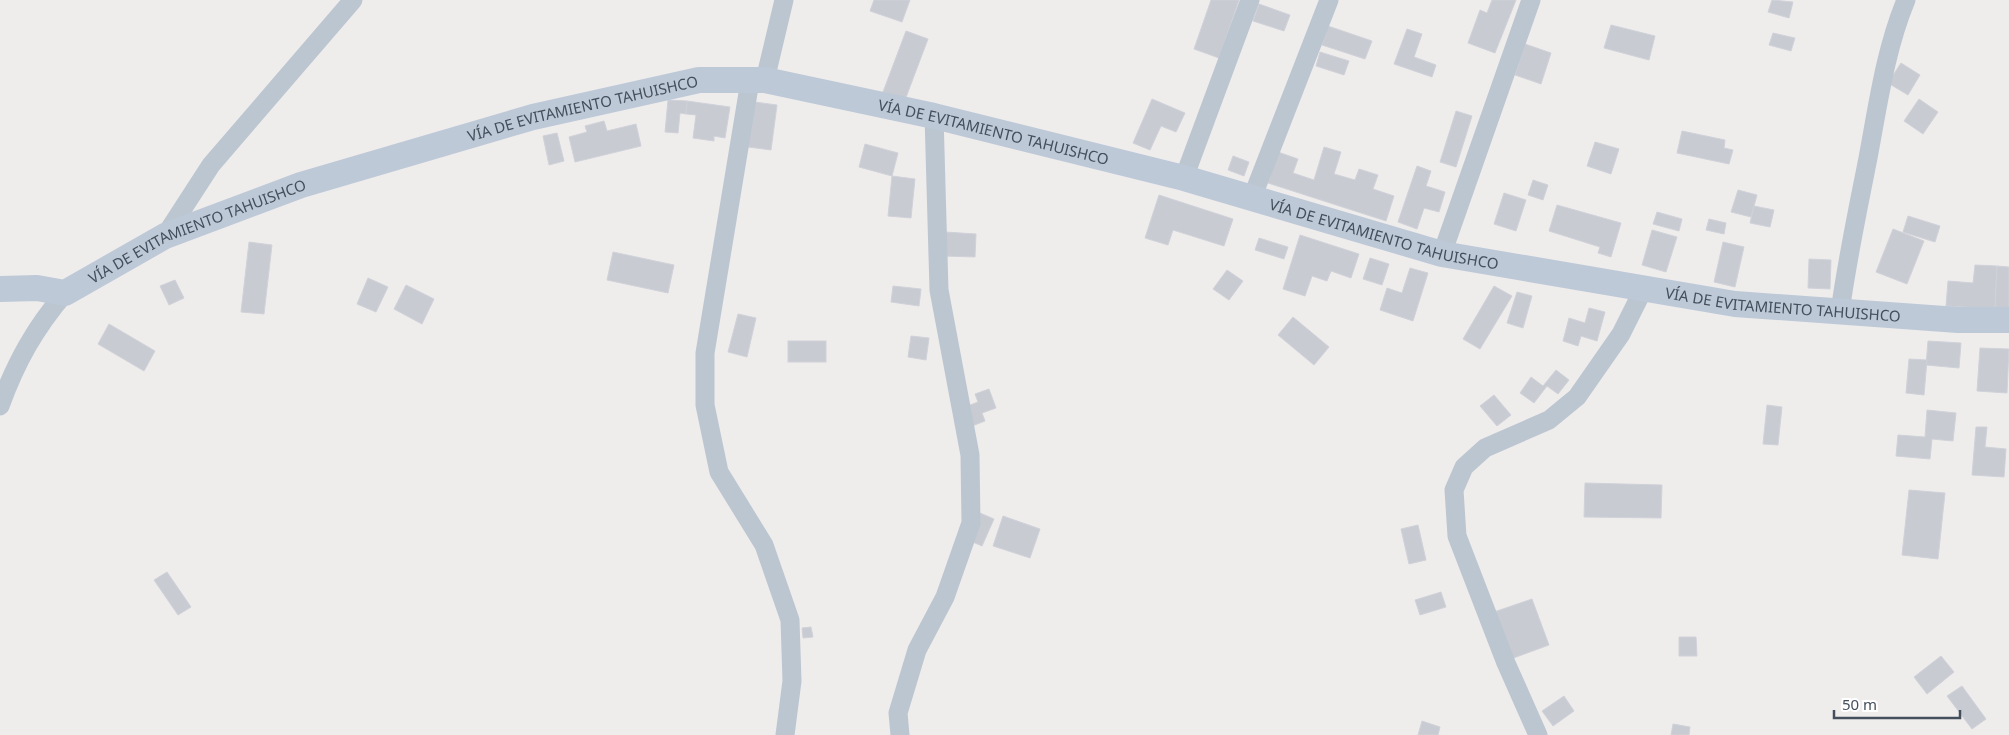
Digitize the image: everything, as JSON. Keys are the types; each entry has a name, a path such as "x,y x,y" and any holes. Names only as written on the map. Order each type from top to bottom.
{"main road":[{"name":"VÍA DE EVITAMIENTO TAHUISHCO","path":"65,292 165,236 301,185 533,117 698,80 758,80 934,116 1184,178 1442,254 1643,290 1735,304 1958,320 2009,320"},
{"path":"0,289 30,288 65,292"}],"street":[{"path":"165,236 211,165 353,0"},
{"path":"784,0 758,80 705,353 705,405 718,472 764,545 790,620 792,680 785,735"},
{"path":"1184,178 1250,0"},
{"path":"1252,198 1329,0"},
{"path":"1442,254 1531,0"},
{"path":"1840,312 1846,270 1885,65 1895,27 1906,0"},
{"path":"900,735 898,712 917,650 945,597 971,523 970,455 939,290 934,116"},
{"path":"1538,735 1506,663 1457,536 1454,490 1464,467 1485,448 1549,420 1577,397 1612,349 1643,290"},
{"path":"0,406 13,370 43,319 65,292"}],"building":[{"path":"874,0 910,0 902,22 870,11"},
{"path":"1211,0 1239,0 1219,58 1194,49"},
{"path":"1492,0 1516,0 1495,53 1468,43 1480,10 1487,13"},
{"path":"1772,0 1793,2 1789,18 1768,12"},
{"path":"1259,4 1290,15 1284,31 1253,21"},
{"path":"1611,25 1655,36 1649,60 1604,48"},
{"path":"1328,26 1372,41 1365,59 1322,45"},
{"path":"1407,29 1422,34 1414,57 1436,65 1432,77 1394,64"},
{"path":"906,31 928,39 905,100 883,92"},
{"path":"1773,33 1795,38 1791,51 1769,45"},
{"path":"1525,44 1551,53 1541,84 1515,75"},
{"path":"1320,52 1349,61 1344,75 1316,66"},
{"path":"1901,63 1920,75 1908,95 1888,83"},
{"path":"1152,99 1185,113 1176,132 1161,126 1150,150 1133,143"},
{"path":"1919,99 1938,112 1923,134 1904,121"},
{"path":"668,100 687,101 686,114 680,113 678,133 665,132"},
{"path":"687,101 730,107 725,138 714,136 714,141 693,138 696,115 686,114"},
{"path":"755,102 777,105 771,150 748,147"},
{"path":"1456,111 1472,116 1456,167 1440,162"},
{"path":"604,121 607,131 636,124 641,146 575,162 569,137 587,132 585,126"},
{"path":"1682,131 1725,140 1724,148 1733,150 1729,164 1677,153"},
{"path":"557,133 564,161 549,165 543,136"},
{"path":"1595,142 1619,149 1611,174 1587,166"},
{"path":"865,144 898,153 892,176 859,167"},
{"path":"1324,147 1341,152 1334,174 1355,180 1359,169 1378,175 1373,189 1394,196 1386,221 1268,183 1278,152 1298,159 1293,173 1314,180"},
{"path":"1233,156 1249,162 1244,176 1228,170"},
{"path":"1417,166 1431,171 1426,186 1445,192 1439,212 1424,208 1417,229 1398,222"},
{"path":"892,176 915,179 911,218 888,216"},
{"path":"1533,180 1548,185 1543,200 1528,195"},
{"path":"1738,190 1757,195 1751,217 1731,212"},
{"path":"1504,193 1526,200 1516,231 1494,224"},
{"path":"1159,195 1233,219 1224,246 1173,230 1168,245 1145,238"},
{"path":"1557,205 1621,223 1611,257 1598,253 1600,247 1549,231"},
{"path":"1754,206 1774,210 1770,227 1750,223"},
{"path":"1657,212 1682,219 1679,231 1653,224"},
{"path":"1908,216 1940,226 1935,242 1903,232"},
{"path":"1709,219 1726,223 1724,234 1706,230"},
{"path":"1893,229 1924,241 1907,284 1876,272"},
{"path":"1652,230 1677,237 1666,272 1642,265"},
{"path":"945,232 976,234 975,257 944,256"},
{"path":"1300,235 1359,254 1351,278 1331,271 1327,281 1312,276 1305,296 1283,289"},
{"path":"1259,238 1288,247 1284,259 1255,250"},
{"path":"249,242 272,245 264,314 241,312"},
{"path":"1723,242 1744,247 1735,287 1714,282"},
{"path":"613,252 674,265 668,293 607,280"},
{"path":"1370,258 1389,264 1382,285 1363,279"},
{"path":"1809,259 1831,260 1830,289 1808,288"},
{"path":"1975,265 1997,266 1995,309 1946,306 1948,281 1973,283"},
{"path":"1997,266 2009,267 2009,309 1995,309"},
{"path":"1410,268 1428,273 1413,321 1380,310 1387,288 1402,293"},
{"path":"1227,270 1243,281 1229,300 1213,289"},
{"path":"368,278 388,287 376,312 357,304"},
{"path":"175,280 184,298 169,305 160,286"},
{"path":"406,285 434,299 422,324 394,309"},
{"path":"893,286 921,289 919,306 891,302"},
{"path":"1494,286 1512,296 1480,349 1463,339"},
{"path":"1517,292 1532,296 1523,328 1507,323"},
{"path":"1589,308 1605,312 1597,341 1581,336 1578,346 1563,341 1569,318 1585,323"},
{"path":"738,314 756,318 747,357 728,352"},
{"path":"1293,317 1329,347 1314,365 1278,335"},
{"path":"109,324 155,351 144,371 98,344"},
{"path":"911,336 929,338 926,360 908,357"},
{"path":"788,341 826,341 826,362 788,362"},
{"path":"1928,341 1961,343 1959,368 1926,365"},
{"path":"1980,348 2009,349 2007,393 1977,391"},
{"path":"1909,359 1927,360 1924,395 1906,393"},
{"path":"1556,370 1569,380 1558,394 1547,386 1534,403 1520,393 1531,377 1543,386"},
{"path":"989,389 996,408 982,413 985,421 972,426 965,407 978,402 975,394"},
{"path":"1494,395 1511,415 1497,426 1480,406"},
{"path":"1767,405 1782,407 1778,445 1763,444"},
{"path":"1927,410 1956,413 1953,441 1932,439 1930,459 1896,456 1898,435 1925,437"},
{"path":"1976,427 1987,427 1985,447 2006,449 2004,477 1972,475"},
{"path":"1585,483 1662,485 1661,518 1584,517"},
{"path":"1909,490 1945,493 1938,559 1902,555"},
{"path":"980,513 994,519 982,546 968,540"},
{"path":"1003,516 1040,529 1030,558 993,546"},
{"path":"1418,525 1426,560 1409,564 1401,529"},
{"path":"167,572 191,607 178,615 154,580"},
{"path":"1441,592 1446,607 1420,615 1415,600"},
{"path":"1532,599 1549,645 1508,660 1491,613"},
{"path":"811,627 813,637 803,638 802,628"},
{"path":"1679,637 1696,637 1697,656 1679,656"},
{"path":"1941,656 1954,672 1927,694 1914,677"},
{"path":"1962,686 1986,719 1972,729 1947,696"},
{"path":"1564,696 1574,711 1553,726 1542,711"},
{"path":"1422,721 1440,727 1438,735 1418,735"},
{"path":"1673,724 1690,727 1689,735 1671,735"}]}
